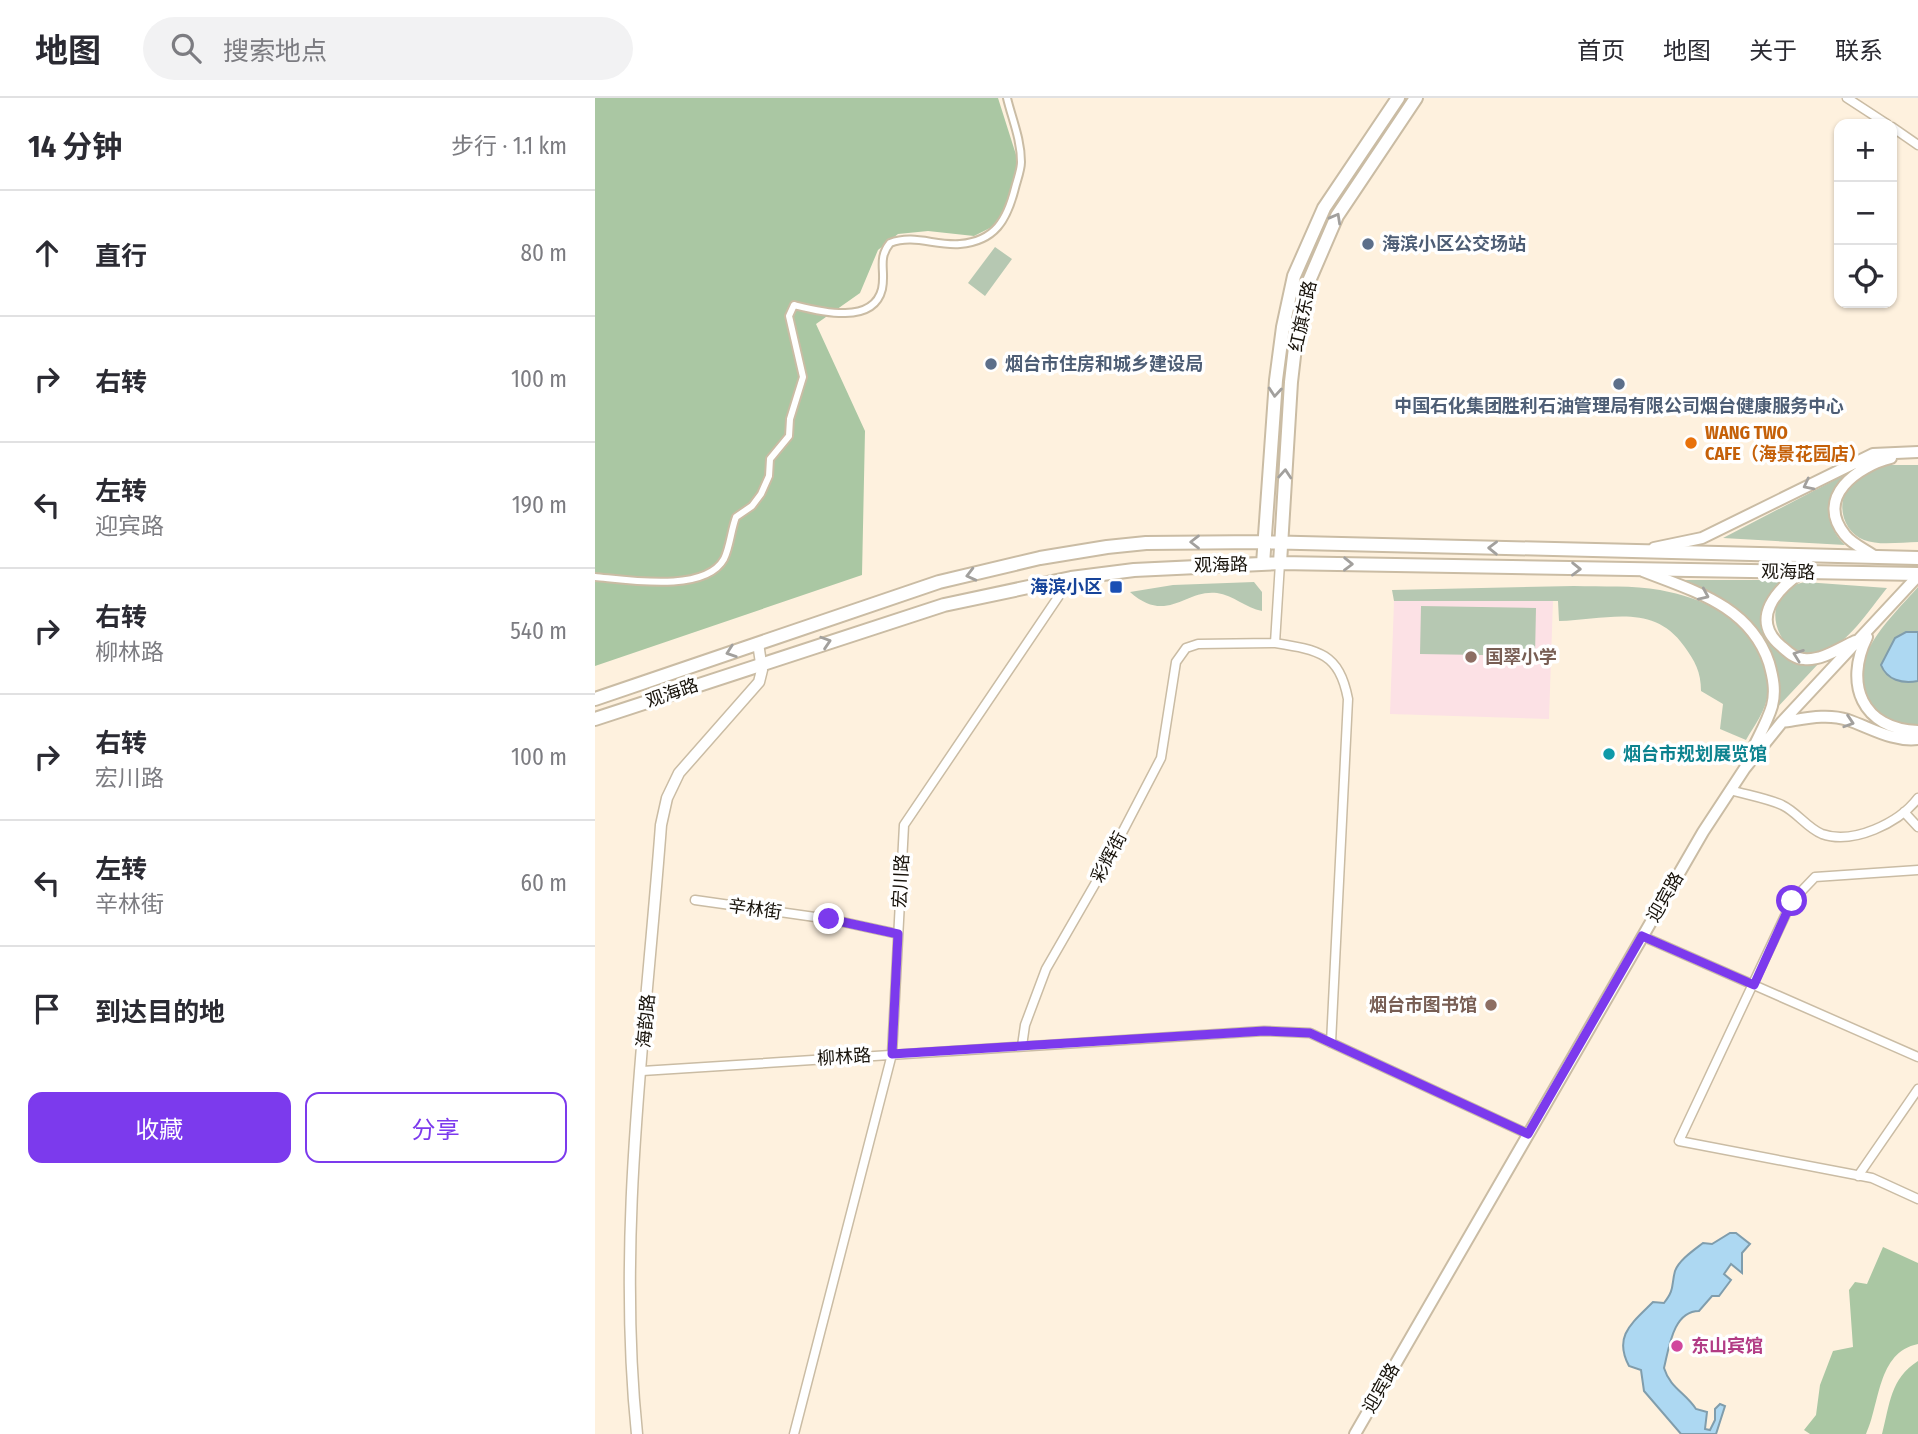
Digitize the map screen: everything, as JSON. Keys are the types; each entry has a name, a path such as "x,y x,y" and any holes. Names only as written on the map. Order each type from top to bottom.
{"main road":[{"name":"红旗东路","path":"1263,564 1276,380 1283,327 1294,276 1324,208 1398,98"},
{"name":"红旗东路","path":"1280,563 1292,369 1297,330 1309,281 1337,216 1416,98"},
{"path":"1635,551 1702,538 1873,454 1918,455"},
{"path":"1879,558 1846,537 1836,518 1839,494 1849,476 1867,465 1894,457 1918,455"},
{"name":"观海路","path":"595,699 939,582 1077,550 1146,543 1280,542"},
{"path":"1280,542 1918,558"},
{"name":"观海路","path":"595,719 944,605 1071,578 1171,566 1280,563 1918,575"},
{"path":"1641,570 1719,602 1739,616 1765,652 1773,677 1772,706 1745,768"},
{"path":"1802,572 1780,588 1773,597 1768,622 1777,643 1795,657 1804,659 1820,657 1861,638"},
{"name":"迎宾路","path":"1355,1434 1642,936 1730,790 1782,722 1918,575"},
{"path":"1874,622 1857,665 1860,697 1878,720 1896,728 1918,731"},
{"path":"1782,722 1825,716 1847,720 1894,738 1918,739"}],"street":[{"path":"595,577 666,581 698,578 713,571 725,558 736,517 752,506 761,494 769,476 770,459 789,436 790,419 803,377 789,316 794,305 841,315 874,304 882,289 882,253 890,243 914,239 956,244 976,242 991,235 1003,224 1021,163 1017,132 1007,98"},
{"path":"1847,98 1879,119"},
{"path":"1897,130 1918,145"},
{"path":"1280,563 1275,643 1297,646 1329,658 1342,673 1347,699 1331,1043"},
{"name":"宏川路","path":"794,1434 892,1054 904,825 1071,578"},
{"name":"海韵路","path":"637,1434 629,1353 629,1227 664,810 679,773 755,688 761,675 758,643"},
{"name":"彩辉街","path":"1022,1046 1025,1025 1046,969 1099,877 1161,758 1176,662 1187,648 1198,644 1275,643"},
{"path":"1730,790 1784,806 1819,833 1838,838 1863,833 1893,821 1918,798"},
{"path":"1904,812 1918,827"},
{"path":"1918,870 1815,877 1792,901 1679,1142 1872,1178 1918,1199"},
{"name":"辛林街","path":"695,900 829,919 898,934"},
{"path":"1642,936 1918,1057"},
{"name":"柳林路","path":"642,1071 1264,1031 1310,1033 1528,1134"},
{"path":"1858,1176 1918,1089"}],"shaded area":[{"name":"国翠小学","path":"1553,600 1549,719 1390,714 1394,601"}],"green space":[{"path":"595,98 998,98 1018,161 1007,207 994,226 974,236 928,231 898,234 878,250 860,293 816,324 865,431 862,575 595,666"},
{"path":"995,247 1012,259 985,296 968,283"},
{"path":"1888,465 1918,465 1918,542 1870,542 1857,536 1846,524 1842,508 1845,493 1863,475"},
{"path":"1846,474 1835,492 1831,510 1833,528 1845,545 1723,538"},
{"path":"1684,580 1782,580 1768,597 1764,608 1772,643 1793,661 1820,662 1772,713 1776,684 1774,662 1768,645 1746,617 1732,606"},
{"path":"1254,582 1262,592 1262,611 1217,593 1206,593 1165,606 1155,606 1130,592 1173,585"},
{"path":"1805,582 1887,588 1841,642 1822,653 1807,655 1794,650 1783,640 1775,613 1779,600 1788,589"},
{"path":"1574,586 1660,590 1707,604 1733,621 1754,645 1768,684 1765,705 1746,740 1720,729 1723,704 1701,691 1699,672 1691,657 1672,632 1658,623 1627,617 1559,621 1558,601 1394,601 1392,590"},
{"path":"1918,587 1918,724 1905,724 1888,720 1873,709 1863,693 1861,676 1864,659 1872,643"},
{"path":"1421,606 1536,608 1535,656 1420,654"},
{"path":"1883,1247 1918,1263 1918,1344 1905,1349 1887,1368 1866,1434 1810,1434 1804,1430 1816,1415 1820,1385 1833,1351 1853,1347 1849,1290 1855,1282 1867,1284"},
{"path":"1918,1361 1918,1434 1882,1434 1896,1384"}],"water":[{"path":"1906,632 1918,632 1918,681 1896,680 1887,674 1881,665 1895,638"},
{"path":"1730,1233 1736,1233 1750,1244 1742,1253 1742,1273 1731,1264 1724,1274 1731,1280 1719,1296 1712,1296 1699,1311 1683,1317 1670,1341 1664,1368 1670,1381 1696,1409 1707,1412 1705,1429 1710,1430 1715,1420 1715,1409 1720,1404 1725,1406 1716,1434 1681,1434 1644,1391 1641,1370 1629,1366 1623,1346 1624,1338 1632,1324 1653,1302 1664,1303 1671,1291 1675,1271 1683,1259 1703,1243 1712,1244"}],"place":[{"name":"海滨小区公交场站","path":"1368,244"},
{"name":"烟台市住房和城乡建设局","path":"991,364"},
{"name":"中国石化集团胜利石油管理局有限公司烟台健康服务中心","path":"1619,384"},
{"name":"WANG TWO CAFE（海景花园店）","path":"1691,443"},
{"name":"海滨小区","path":"1116,587"},
{"name":"国翠小学","path":"1471,657"},
{"name":"烟台市规划展览馆","path":"1609,754"},
{"name":"烟台市图书馆","path":"1491,1005"},
{"name":"东山宾馆","path":"1677,1346"}],"route":[{"path":"829,919 898,934 892,1054 1264,1031 1310,1033 1528,1134 1642,936 1754,985 1792,901"}]}
